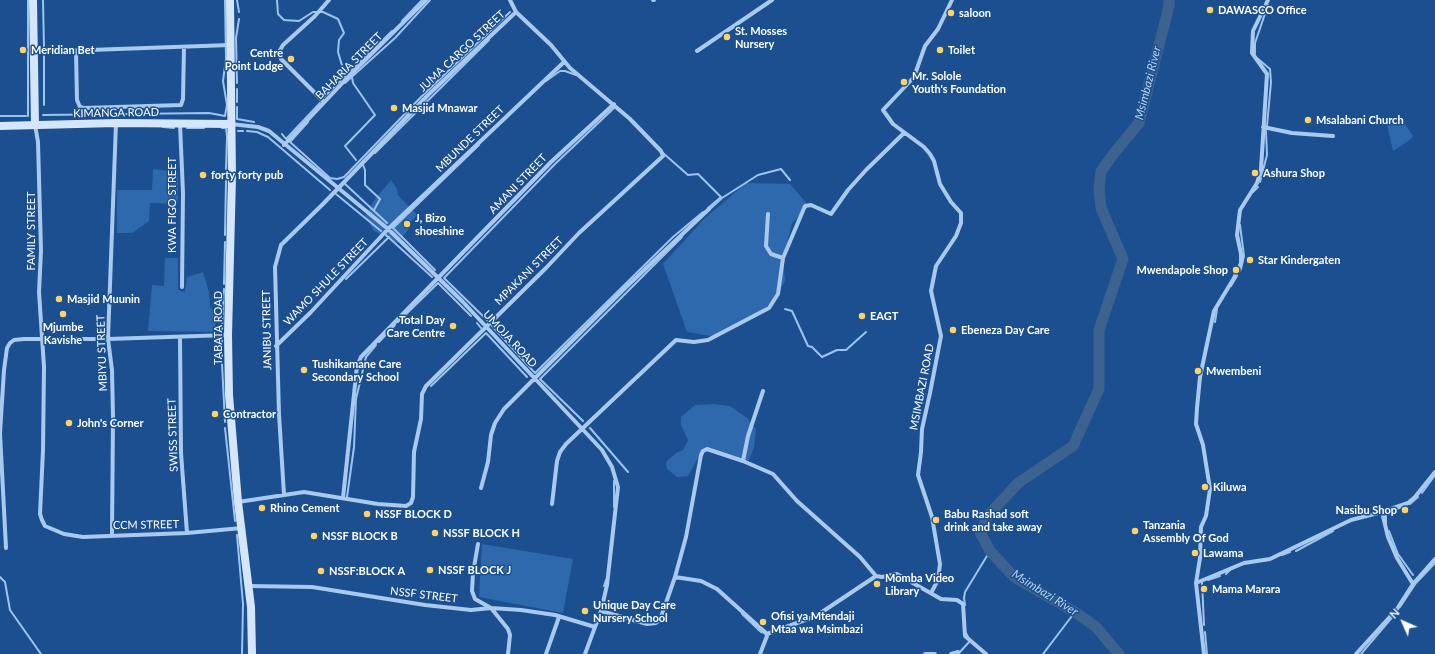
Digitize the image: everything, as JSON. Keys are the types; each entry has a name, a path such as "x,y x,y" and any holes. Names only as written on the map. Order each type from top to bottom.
{"main road":[{"path":"34,0 35,125"},
{"name":"TABATA ROAD","path":"230,0 231,124 228,334 229,396 238,502 249,586 252,654"},
{"name":"KIMANGA ROAD","path":"0,126 116,123 231,124"}],"street":[{"path":"324,102 280,59 279,52 283,45 316,16 328,0"},
{"name":"BAHARIA STREET","path":"284,145 324,102 426,0"},
{"path":"510,0 516,12 551,45 564,62 614,104"},
{"path":"697,51 772,0"},
{"name":"MSIMBAZI ROAD","path":"931,593 938,580 940,564 932,517 918,475 922,429 940,336 931,291 936,266 956,236 961,222 961,213 951,202 940,184 934,161 930,154 924,147 904,133 890,120 884,109 914,77 923,51 938,29 952,0"},
{"path":"1204,654 1196,583 1200,558 1201,527 1206,516 1210,489 1203,445 1196,424 1200,377 1214,311 1234,278 1240,263 1241,254 1237,235 1238,217 1242,204 1257,183 1261,169 1267,74 1252,53 1253,31 1268,0"},
{"name":"JUMA CARGO STREET","path":"336,188 428,95 516,12"},
{"path":"34,52 230,45"},
{"path":"76,51 77,100 80,107 181,105 183,102 184,47"},
{"name":"MBUNDE STREET","path":"388,229 564,62"},
{"name":"MPAKANI STREET","path":"343,498 378,504 406,506 411,503 414,497 414,452 421,419 423,391 579,233 659,160 663,154 614,104"},
{"name":"AMANI STREET","path":"343,498 357,366 361,357 551,162 614,104"},
{"name":"MBIYU STREET","path":"112,534 113,417 112,370 108,339 116,123"},
{"name":"KWA FIGO STREET","path":"180,123 183,192 182,287"},
{"name":"UMOJA ROAD","path":"231,124 263,129 388,229 462,301 534,379 583,428 602,450 615,474 618,487 607,585 596,627 585,654"},
{"name":"FAMILY STREET","path":"35,125 38,142 42,251 39,292 44,397 40,514 45,526 52,529"},
{"path":"1263,127 1292,133 1334,136"},
{"path":"552,504 560,452 583,428 676,340 694,342 708,340 769,308 778,294 783,258 806,205 812,205 831,214 848,190 866,170 904,133"},
{"name":"JANIBU STREET","path":"284,496 276,346 275,267 278,251 285,240 323,204 336,188"},
{"path":"481,488 488,462 491,435 495,423 504,410 624,289 709,208"},
{"path":"768,214 766,246 771,254 783,258"},
{"name":"WAMO SHULE STREET","path":"276,346 316,307 388,229"},
{"path":"6,548 0,433 7,348 14,340 42,338 180,338 228,334"},
{"name":"SWISS STREET","path":"180,338 181,453 187,532"},
{"path":"743,461 748,436 763,391"},
{"path":"601,611 647,624 656,623 660,620 675,577 686,537 703,451 707,449 743,461 773,474 780,480 797,501 860,557 876,576 882,578 897,574 941,599 954,599 963,604 965,636 986,654"},
{"path":"1196,583 1244,563 1270,558 1351,520 1408,503 1415,497 1435,472"},
{"path":"238,502 304,492 343,498"},
{"path":"1382,512 1390,543 1413,584"},
{"name":"CCM STREET","path":"52,529 64,534 83,537 112,534 187,532 242,528"},
{"path":"478,544 473,573 472,591 479,602 491,608 508,629 510,635 508,654"},
{"path":"1356,654 1397,609 1413,584 1435,559"},
{"path":"767,634 816,616 876,576"},
{"path":"675,577 701,581 717,589 767,634"},
{"name":"NSSF STREET","path":"249,586 312,587 425,606 471,610 491,608 521,610 559,617 596,627"},
{"path":"546,654 559,617"},
{"path":"760,654 767,634"},
{"path":"951,654 958,652"},
{"path":"925,654 935,654"}],"shaded area":[{"path":"1405,124 1413,136 1410,140 1393,151 1387,125"},
{"path":"153,169 178,172 178,204 150,203 149,221 132,233 117,233 117,190 152,190"},
{"path":"391,180 397,189 398,195 417,215 411,222 411,226 398,243 374,231 365,216 375,199"},
{"path":"746,183 790,184 809,206 792,223 783,259 785,281 773,302 746,321 716,337 687,332 663,264 704,219"},
{"path":"165,258 178,258 178,290 185,292 187,277 203,272 209,292 210,307 216,314 215,332 148,331 152,285 164,286"},
{"path":"714,404 730,406 747,418 756,429 754,448 749,460 740,462 709,452 701,453 688,476 677,477 667,469 666,464 667,461 676,453 683,450 688,440 681,425 681,417 695,405"},
{"path":"482,544 573,559 563,613 479,597"}],"waterway":[{"path":"28,0 28,116"},
{"path":"43,0 44,48"},
{"path":"43,115 209,113 225,116 227,105 223,81 226,59 225,0"},
{"path":"237,0 239,12"},
{"path":"277,0 278,14 284,20 299,21 313,12 323,12 338,19 344,33 339,40 338,52 344,72 352,77 353,83 375,115 345,146 356,160"},
{"path":"402,21 422,0"},
{"path":"345,83 395,38 430,0"},
{"name":"Msimbazi River","path":"1119,654 1096,627 1075,612 1014,577 990,551 980,532 987,517 1018,483 1073,446 1099,389 1099,330 1123,259 1101,208 1099,189 1101,171 1139,123 1169,6 1169,0"},
{"path":"1255,54 1255,43 1268,5"},
{"path":"308,122 290,142 330,178 337,179 344,177 422,96 510,12"},
{"path":"237,83 236,38 239,19"},
{"path":"323,98 392,31"},
{"path":"375,153 489,40"},
{"path":"44,56 44,105"},
{"path":"1257,58 1270,69 1271,82 1267,126"},
{"path":"546,81 560,71 565,71 576,75"},
{"path":"237,89 237,102"},
{"path":"282,134 286,139 320,103"},
{"path":"237,107 237,119 254,122"},
{"path":"488,321 444,278 555,164 615,107"},
{"path":"0,116 26,116"},
{"path":"163,127 174,128"},
{"path":"187,128 204,128"},
{"path":"222,128 226,128 227,137 226,169"},
{"path":"238,131 243,131"},
{"path":"247,131 257,132 268,137 330,190"},
{"path":"1260,182 1267,155 1266,131"},
{"path":"435,270 393,228 479,145"},
{"path":"663,153 688,175 698,174 722,198"},
{"path":"363,165 365,170 365,185 380,199 374,210"},
{"path":"709,210 722,198 758,175 781,169 790,180"},
{"path":"225,235 226,181"},
{"path":"344,183 387,223"},
{"path":"1253,192 1258,187"},
{"path":"336,194 381,231"},
{"path":"708,208 721,197"},
{"path":"492,326 535,373 673,237 703,212"},
{"path":"1239,272 1244,256 1240,225"},
{"path":"386,235 432,277"},
{"path":"346,279 389,237"},
{"path":"583,421 540,379 682,237"},
{"path":"224,284 225,242"},
{"path":"1231,286 1237,276"},
{"path":"398,322 438,283 471,316"},
{"path":"222,329 224,289"},
{"path":"785,309 792,311 808,346 812,347 822,357 837,350 846,350 866,332"},
{"path":"1215,322 1217,309"},
{"path":"477,323 481,328"},
{"path":"379,342 395,325"},
{"path":"431,386 486,333 527,377"},
{"path":"222,339 222,358"},
{"path":"347,497 354,447 356,399 366,357 376,345"},
{"path":"222,364 225,422"},
{"path":"225,428 235,521"},
{"path":"590,428 628,472"},
{"path":"1422,493 1435,475"},
{"path":"614,481 614,507"},
{"path":"1410,504 1418,497"},
{"path":"1386,523 1386,513 1402,507"},
{"path":"1296,551 1333,531"},
{"path":"1389,531 1398,554 1413,575"},
{"path":"237,535 243,604 242,654"},
{"path":"965,605 965,592 990,551"},
{"path":"1282,555 1290,552"},
{"path":"1400,607 1416,583 1435,563"},
{"path":"1226,574 1230,570"},
{"path":"1208,580 1220,576"},
{"path":"0,577 5,582 10,610 41,654"},
{"path":"604,586 606,580"},
{"path":"1202,582 1204,625"},
{"path":"1043,654 1075,612"},
{"path":"742,614 761,632 765,633"},
{"path":"1361,654 1395,614"},
{"path":"1205,632 1207,654"},
{"path":"959,653 970,641 966,633"}],"place":[{"name":"DAWASCO Office","path":"1210,10"},
{"name":"saloon","path":"951,13"},
{"name":"St. Mosses Nursery","path":"727,37"},
{"name":"Meridian Bet","path":"23,50"},
{"name":"Toilet","path":"940,50"},
{"name":"Centre Point Lodge","path":"291,59"},
{"name":"Mr. Solole Youth's Foundation","path":"904,82"},
{"name":"Masjid Mnawar","path":"394,108"},
{"name":"Msalabani Church","path":"1308,120"},
{"name":"Ashura Shop","path":"1255,173"},
{"name":"forty forty pub","path":"203,175"},
{"name":"J, Bizo shoeshine","path":"407,224"},
{"name":"Star Kindergaten","path":"1250,260"},
{"name":"Mwendapole Shop","path":"1236,270"},
{"name":"Masjid Muunin","path":"59,299"},
{"name":"Mjumbe Kavishe","path":"63,314"},
{"name":"EAGT","path":"862,316"},
{"name":"Total Day Care Centre","path":"453,326"},
{"name":"Ebeneza Day Care","path":"953,330"},
{"name":"Tushikamane Care Secondary School","path":"304,370"},
{"name":"Mwembeni","path":"1198,371"},
{"name":"Contractor","path":"215,414"},
{"name":"John's Corner","path":"69,423"},
{"name":"Kiluwa","path":"1205,487"},
{"name":"Rhino Cement","path":"262,508"},
{"name":"Nasibu Shop","path":"1405,510"},
{"name":"NSSF BLOCK D","path":"367,514"},
{"name":"Babu Rashad soft drink and take away","path":"936,520"},
{"name":"Tanzania Assembly Of God","path":"1135,531"},
{"name":"NSSF BLOCK H","path":"435,533"},
{"name":"NSSF BLOCK B","path":"314,536"},
{"name":"Lawama","path":"1195,553"},
{"name":"NSSF BLOCK J","path":"430,570"},
{"name":"NSSF:BLOCK A","path":"321,571"},
{"name":"Momba Video Library","path":"877,584"},
{"name":"Mama Marara","path":"1204,589"},
{"name":"Unique Day Care Nursery School","path":"585,611"},
{"name":"Ofisi ya Mtendaji Mtaa wa Msimbazi","path":"763,622"}]}
